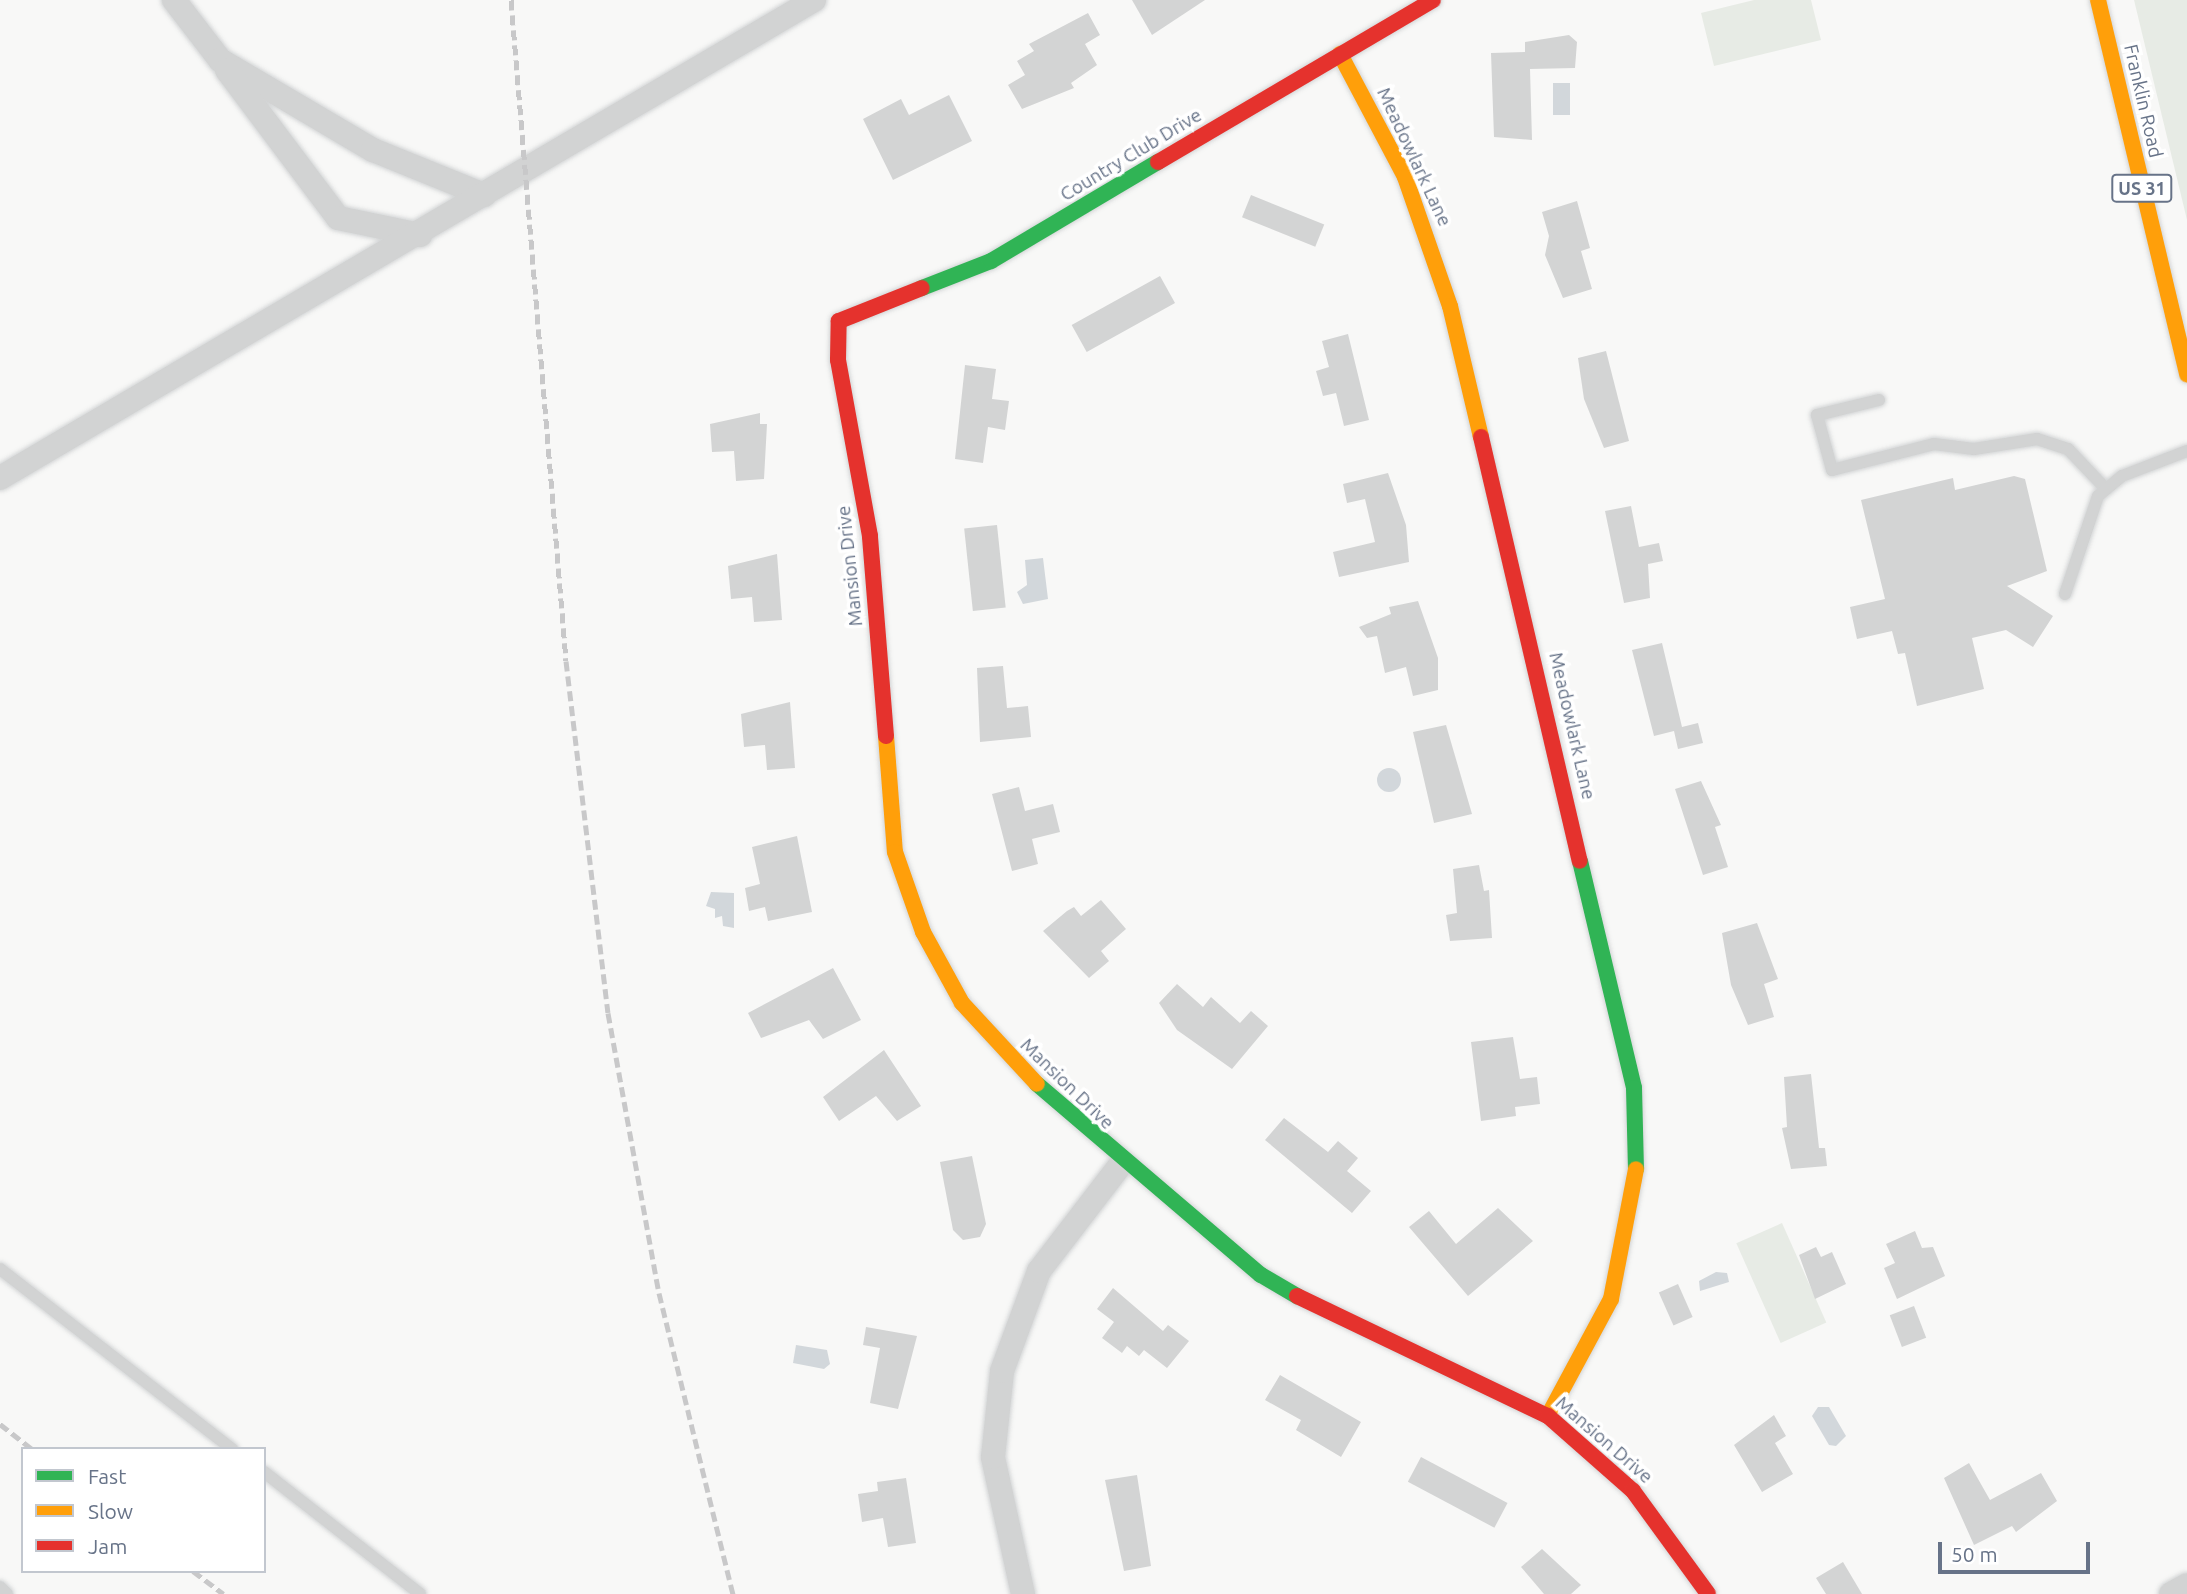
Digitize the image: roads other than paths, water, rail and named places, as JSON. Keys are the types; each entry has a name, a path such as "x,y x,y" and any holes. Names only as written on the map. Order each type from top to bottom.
{"street":[{"path":"174,0 338,218 420,235"},
{"path":"0,478 420,235 814,0"},
{"name":"Country Club Drive","path":"839,321 991,261 1433,0"},
{"name":"Franklin Road","path":"2098,0 2187,375"},
{"name":"Meadowlark Lane","path":"1340,54 1405,177 1441,274 1634,1088 1639,1156 1623,1259 1611,1298 1548,1416"},
{"path":"220,60 373,150 484,195"},
{"name":"Mansion Drive","path":"839,321 838,360 870,536 889,809 902,875 923,932 969,1012 1031,1082 1121,1164 1286,1290 1548,1416 1647,1506 1708,1594"},
{"path":"1023,1594 993,1457 1002,1371 1039,1271 1121,1164"},
{"path":"2171,1594 2187,1585"}],"lane":[{"path":"1879,400 1818,415 1832,470 1934,444 1974,449 2038,439 2068,449 2105,488"},
{"path":"2065,594 2084,524 2105,488 2187,451"},
{"path":"0,1269 229,1447"},
{"path":"266,1474 420,1594"},
{"path":"0,1587 7,1594"}],"railway":[{"path":"511,0 566,661 608,1013 659,1293 733,1594"},
{"path":"0,1424 29,1447"},
{"path":"196,1573 223,1594"}]}
